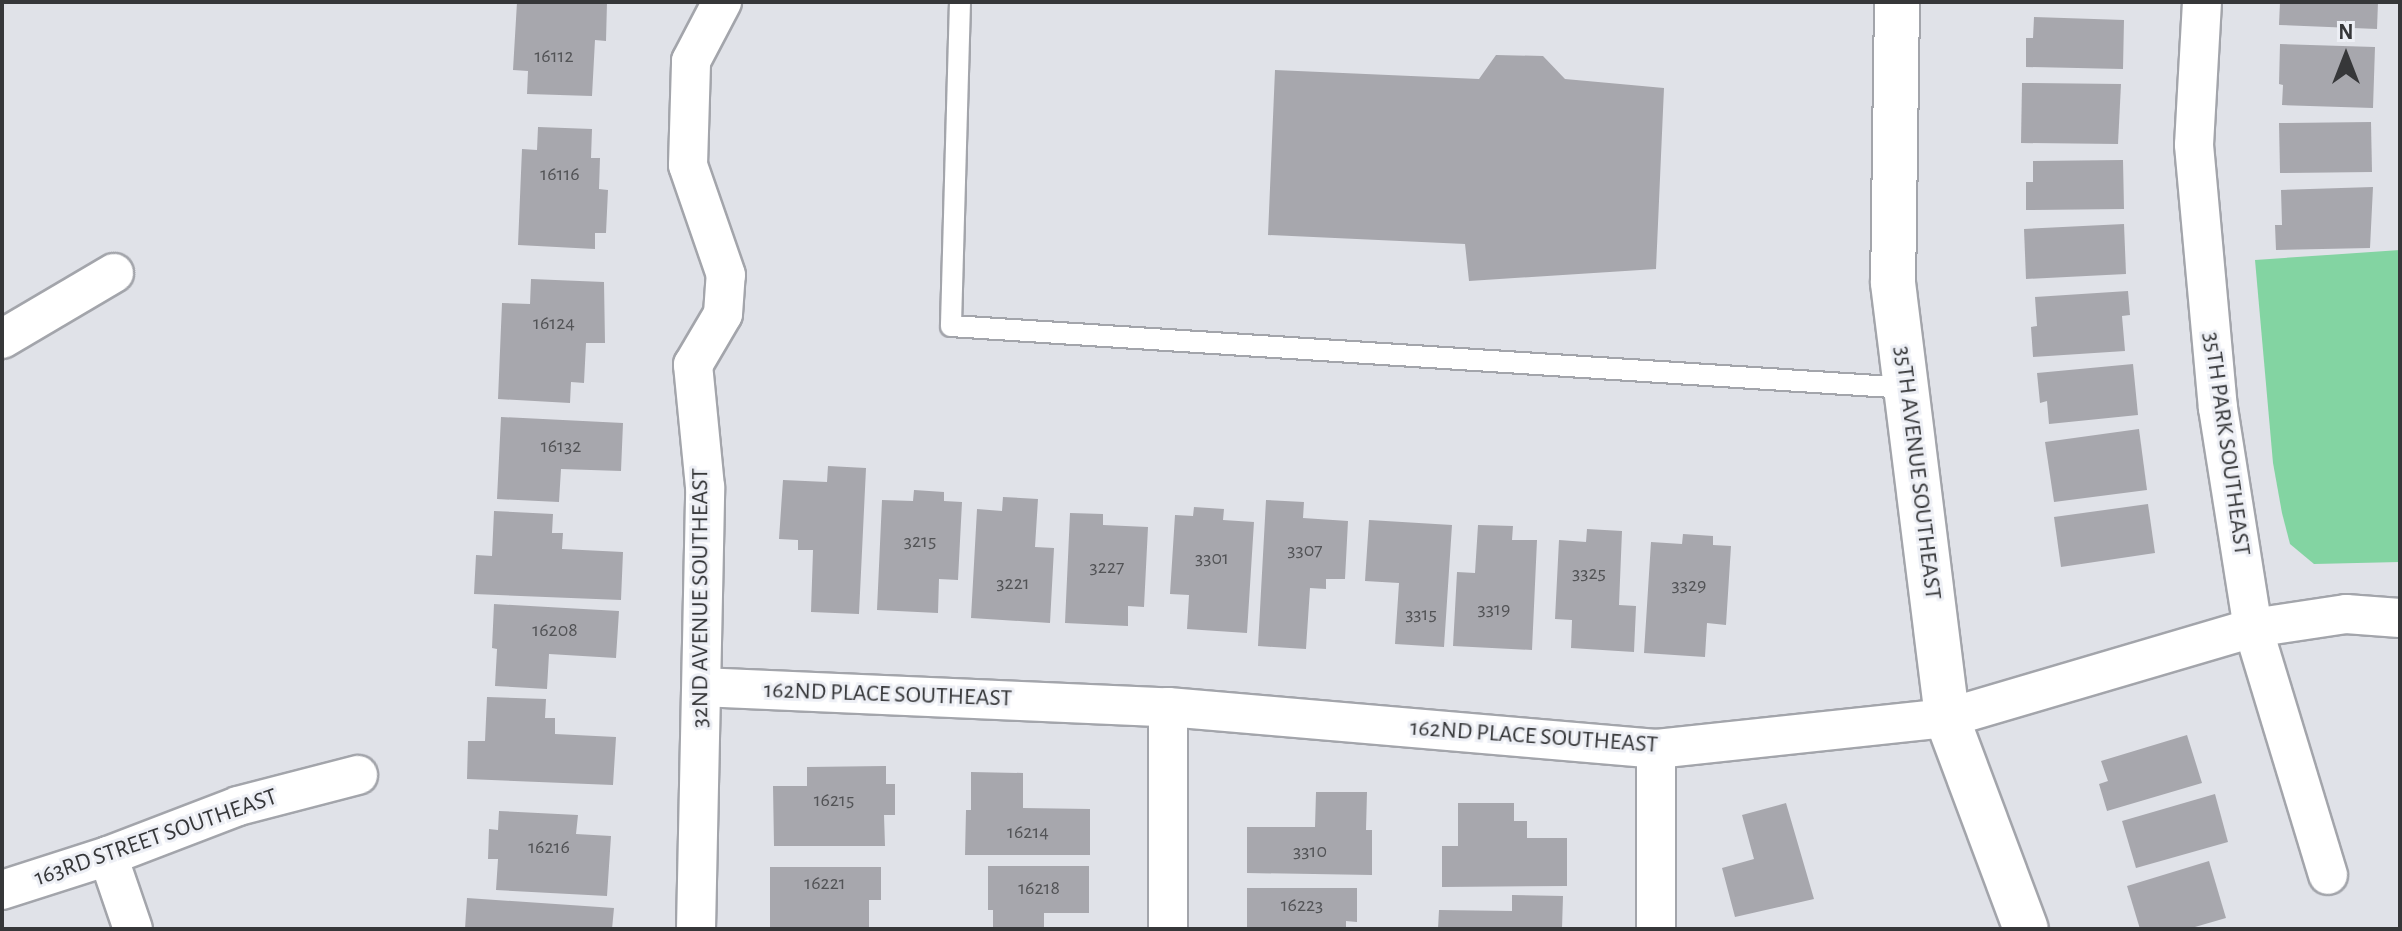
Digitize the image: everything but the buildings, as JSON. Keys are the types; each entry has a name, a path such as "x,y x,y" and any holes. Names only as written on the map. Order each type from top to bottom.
{"street":[{"name":"32ND AVENUE SOUTHEAST","path":"696,929 705,487 693,365 723,314 726,275 688,165 691,61 722,2"},
{"name":"35TH AVENUE SOUTHEAST","path":"1897,2 1893,283 1947,718 2026,929"},
{"name":"35TH PARK SOUTHEAST","path":"2202,2 2194,145 2205,296 2218,408 2253,628 2328,875"},
{"path":"2,339 114,273"},
{"name":"162ND PLACE SOUTHEAST","path":"702,687 1168,707 1656,749 1947,718 2253,628 2346,614 2400,618"},
{"path":"1168,707 1168,929"},
{"path":"1656,749 1656,929"},
{"name":"163RD STREET SOUTHEAST","path":"2,890 108,856 238,806 358,775"},
{"path":"108,856 133,929"}],"lane":[{"path":"960,2 951,326 1906,388"}],"green space":[{"path":"2400,250 2400,562 2314,564 2290,544 2282,513 2273,463 2255,260"}]}
